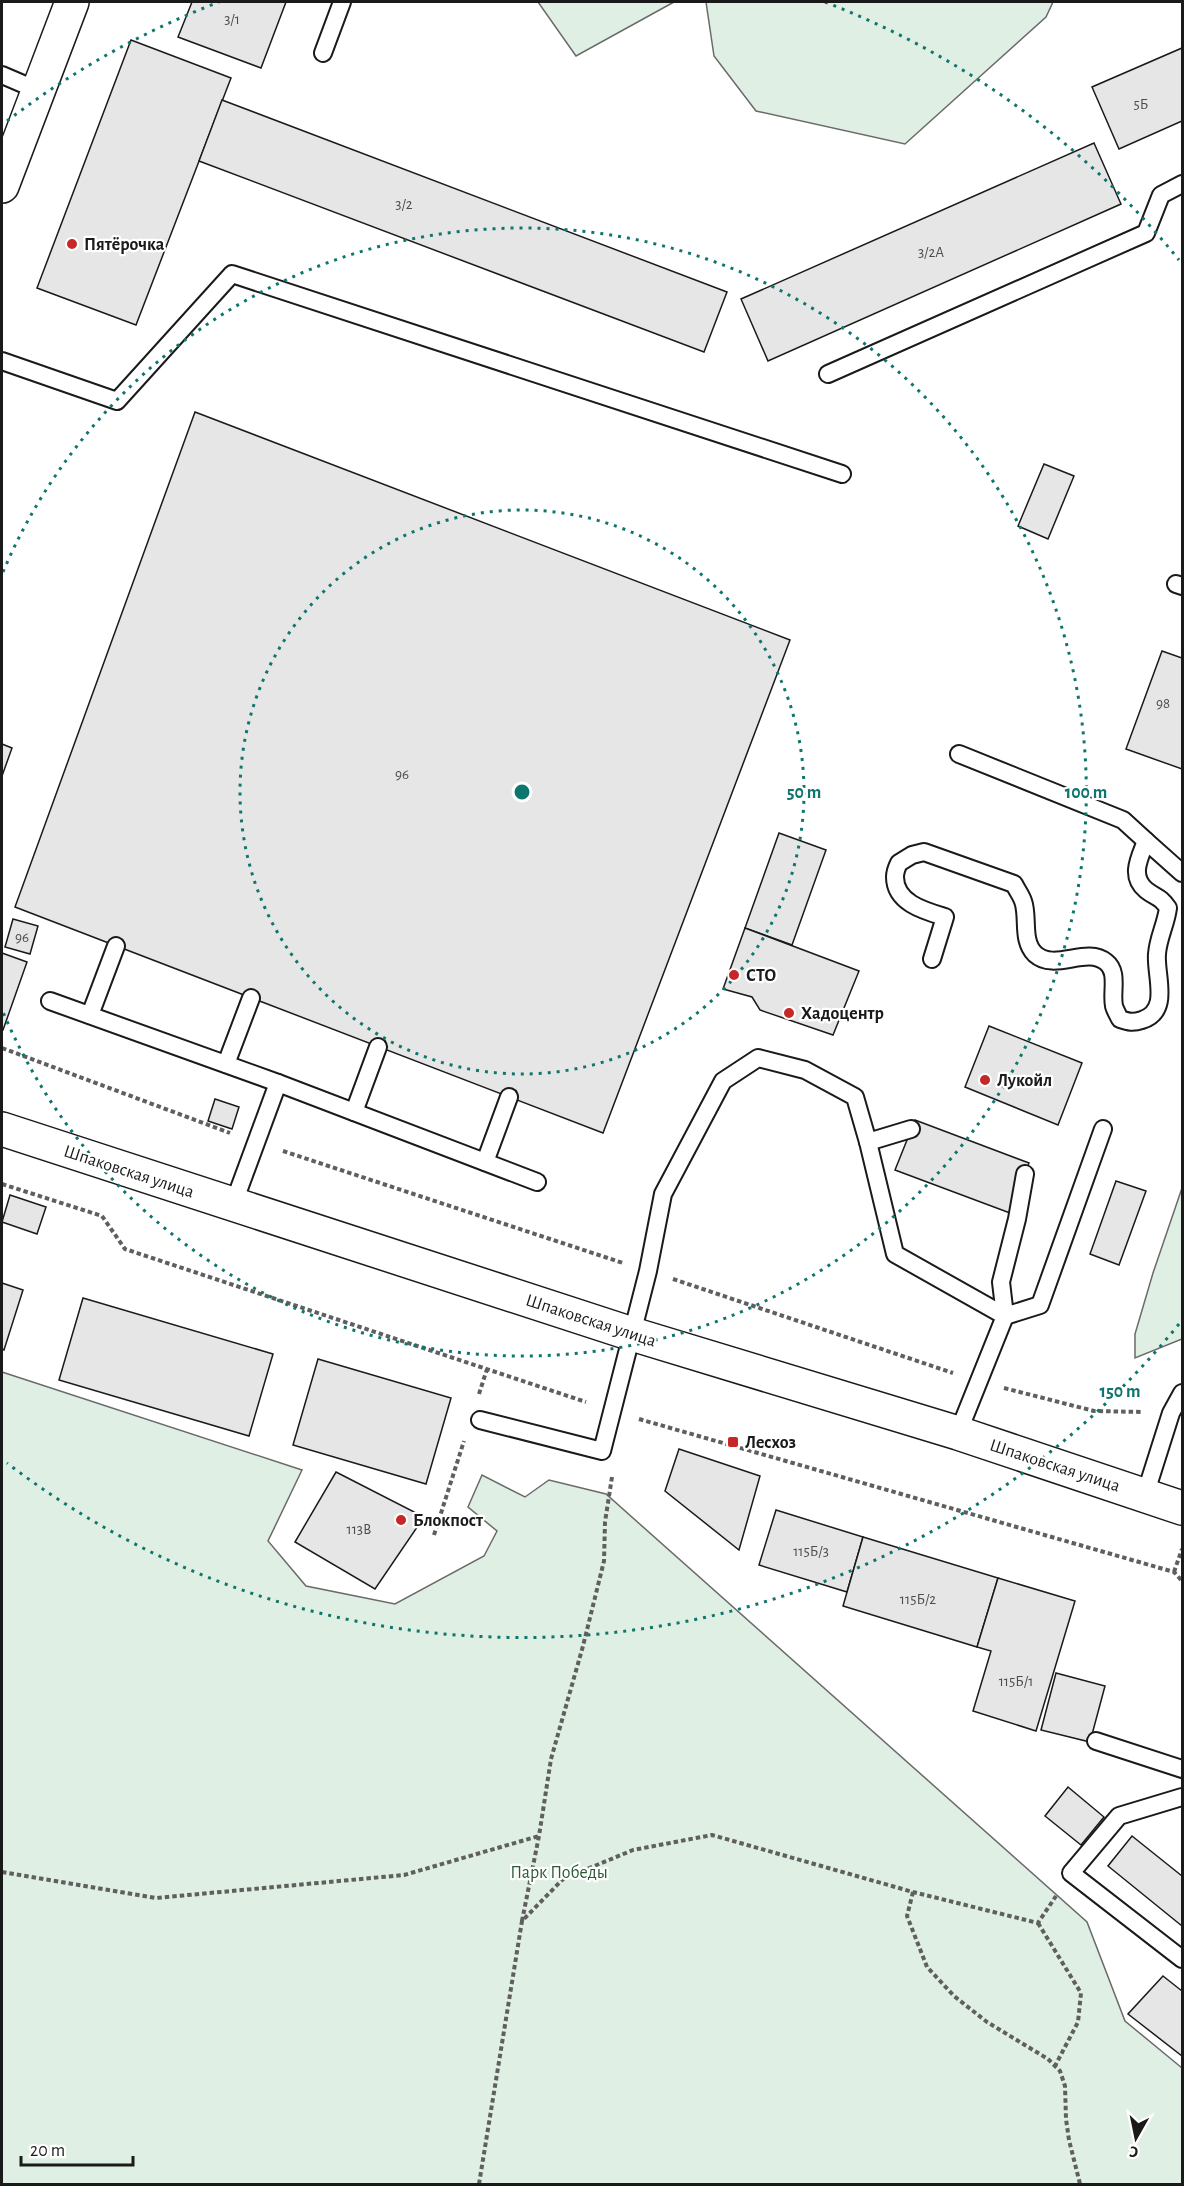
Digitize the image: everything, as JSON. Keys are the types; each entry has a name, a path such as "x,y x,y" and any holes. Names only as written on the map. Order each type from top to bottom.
{"main road":[{"path":"2,186 72,2"},
{"name":"Шпаковская улица","path":"4,1136 233,1205 632,1334 958,1433 1182,1508"}],"lane":[{"path":"323,53 342,2"},
{"path":"2,75 38,90"},
{"path":"828,374 1146,232 1161,195 1182,184"},
{"path":"2,361 117,401 232,274 842,474"},
{"path":"960,754 1123,820 1182,873"},
{"path":"932,959 945,917 918,909 900,896 894,878 898,863 912,855 924,852 1014,884 1024,902 1028,940 1035,953 1046,960 1082,957 1107,963 1114,975 1114,1008 1120,1018 1132,1023 1147,1018 1157,1009 1159,1001 1157,949 1168,908 1161,897 1147,891 1138,882 1136,867 1146,841"},
{"path":"90,1015 116,946"},
{"path":"226,1064 251,998"},
{"path":"50,1001 278,1083 537,1182"},
{"path":"354,1112 378,1047"},
{"path":"480,1420 602,1451 648,1271 663,1194 723,1081 758,1058 805,1070 855,1096 895,1254 1005,1316 1040,1305 1103,1129"},
{"path":"233,1205 278,1083"},
{"path":"485,1162 509,1097"},
{"path":"868,1142 911,1129"},
{"path":"958,1433 1005,1316 1001,1282 1017,1219 1025,1174"},
{"path":"1145,1495 1171,1413 1182,1393"},
{"path":"1096,1741 1182,1769"},
{"path":"1182,1797 1119,1816 1071,1873 1182,1959"}],"path":[{"path":"2,1048 256,1143 979,1382 1094,1411 1171,1413"},
{"path":"476,1402 487,1369"},
{"path":"434,1535 466,1435"},
{"path":"479,2184 551,1759 604,1561 605,1522 615,1467"},
{"path":"1174,1572 1182,1549"},
{"path":"522,1922 564,1879 633,1850 712,1835 914,1892 1038,1923 1081,1993 1078,2022 1055,2066"},
{"path":"2,1872 156,1898 404,1875 539,1836"},
{"path":"1038,1923 1071,1873"},
{"path":"914,1892 907,1916 927,1967 954,1996 987,2022 1034,2049 1060,2072 1065,2086 1068,2140 1080,2184"}],"green space":[{"path":"538,2 674,2 576,56"},
{"path":"706,2 1053,2 1046,17 905,144 756,111 714,56"},
{"path":"1182,1188 1182,1339 1135,1358 1135,1334"},
{"name":"Парк Победы","path":"2,1372 302,1470 268,1541 306,1586 395,1604 484,1556 497,1531 468,1507 482,1475 525,1497 549,1480 606,1494 1087,1922 1125,2021 1182,2068 1182,2184 2,2184"}],"building":[{"path":"192,2 286,2 261,68 178,37"},
{"path":"131,40 231,78 136,325 37,288"},
{"path":"1182,48 1182,121 1119,149 1092,87"},
{"path":"222,100 727,292 704,352 199,161"},
{"path":"1094,143 1121,204 768,361 741,299"},
{"path":"195,412 790,640 603,1133 15,907"},
{"path":"1044,464 1074,476 1048,539 1018,526"},
{"path":"1162,651 1182,658 1182,769 1126,749"},
{"path":"2,744 12,748 2,776"},
{"path":"779,833 826,850 792,945 745,928"},
{"path":"13,919 38,926 30,954 5,947"},
{"path":"745,928 859,971 833,1035 760,1010 752,997 723,989"},
{"path":"2,953 27,962 3,1030 2,1030"},
{"path":"989,1026 1082,1063 1058,1125 965,1087"},
{"path":"215,1099 239,1107 232,1129 208,1121"},
{"path":"915,1120 1029,1163 1010,1213 895,1170"},
{"path":"1116,1181 1146,1191 1119,1265 1090,1254"},
{"path":"10,1195 46,1207 37,1234 2,1222"},
{"path":"2,1283 23,1290 4,1350 2,1349"},
{"path":"83,1298 273,1354 249,1436 59,1380"},
{"path":"318,1359 451,1398 426,1484 293,1445"},
{"path":"679,1449 760,1476 739,1550 665,1491"},
{"path":"336,1472 424,1517 375,1589 295,1542"},
{"path":"776,1510 863,1537 847,1592 759,1565"},
{"path":"863,1537 998,1578 977,1647 843,1606"},
{"path":"998,1578 1075,1601 1036,1731 973,1711 991,1651 977,1647"},
{"path":"1056,1673 1105,1686 1090,1742 1041,1730"},
{"path":"1068,1787 1104,1817 1081,1845 1045,1816"},
{"path":"1132,1836 1182,1876 1182,1926 1108,1866"},
{"path":"1163,1976 1182,1991 1182,2056 1128,2014"}],"place":[{"name":"Пятёрочка","path":"72,244"},
{"name":"СТО","path":"734,975"},
{"name":"Хадоцентр","path":"789,1013"},
{"name":"Лукойл","path":"985,1080"},
{"name":"Лесхоз","path":"733,1442"},
{"name":"Блокпост","path":"401,1520"}]}
